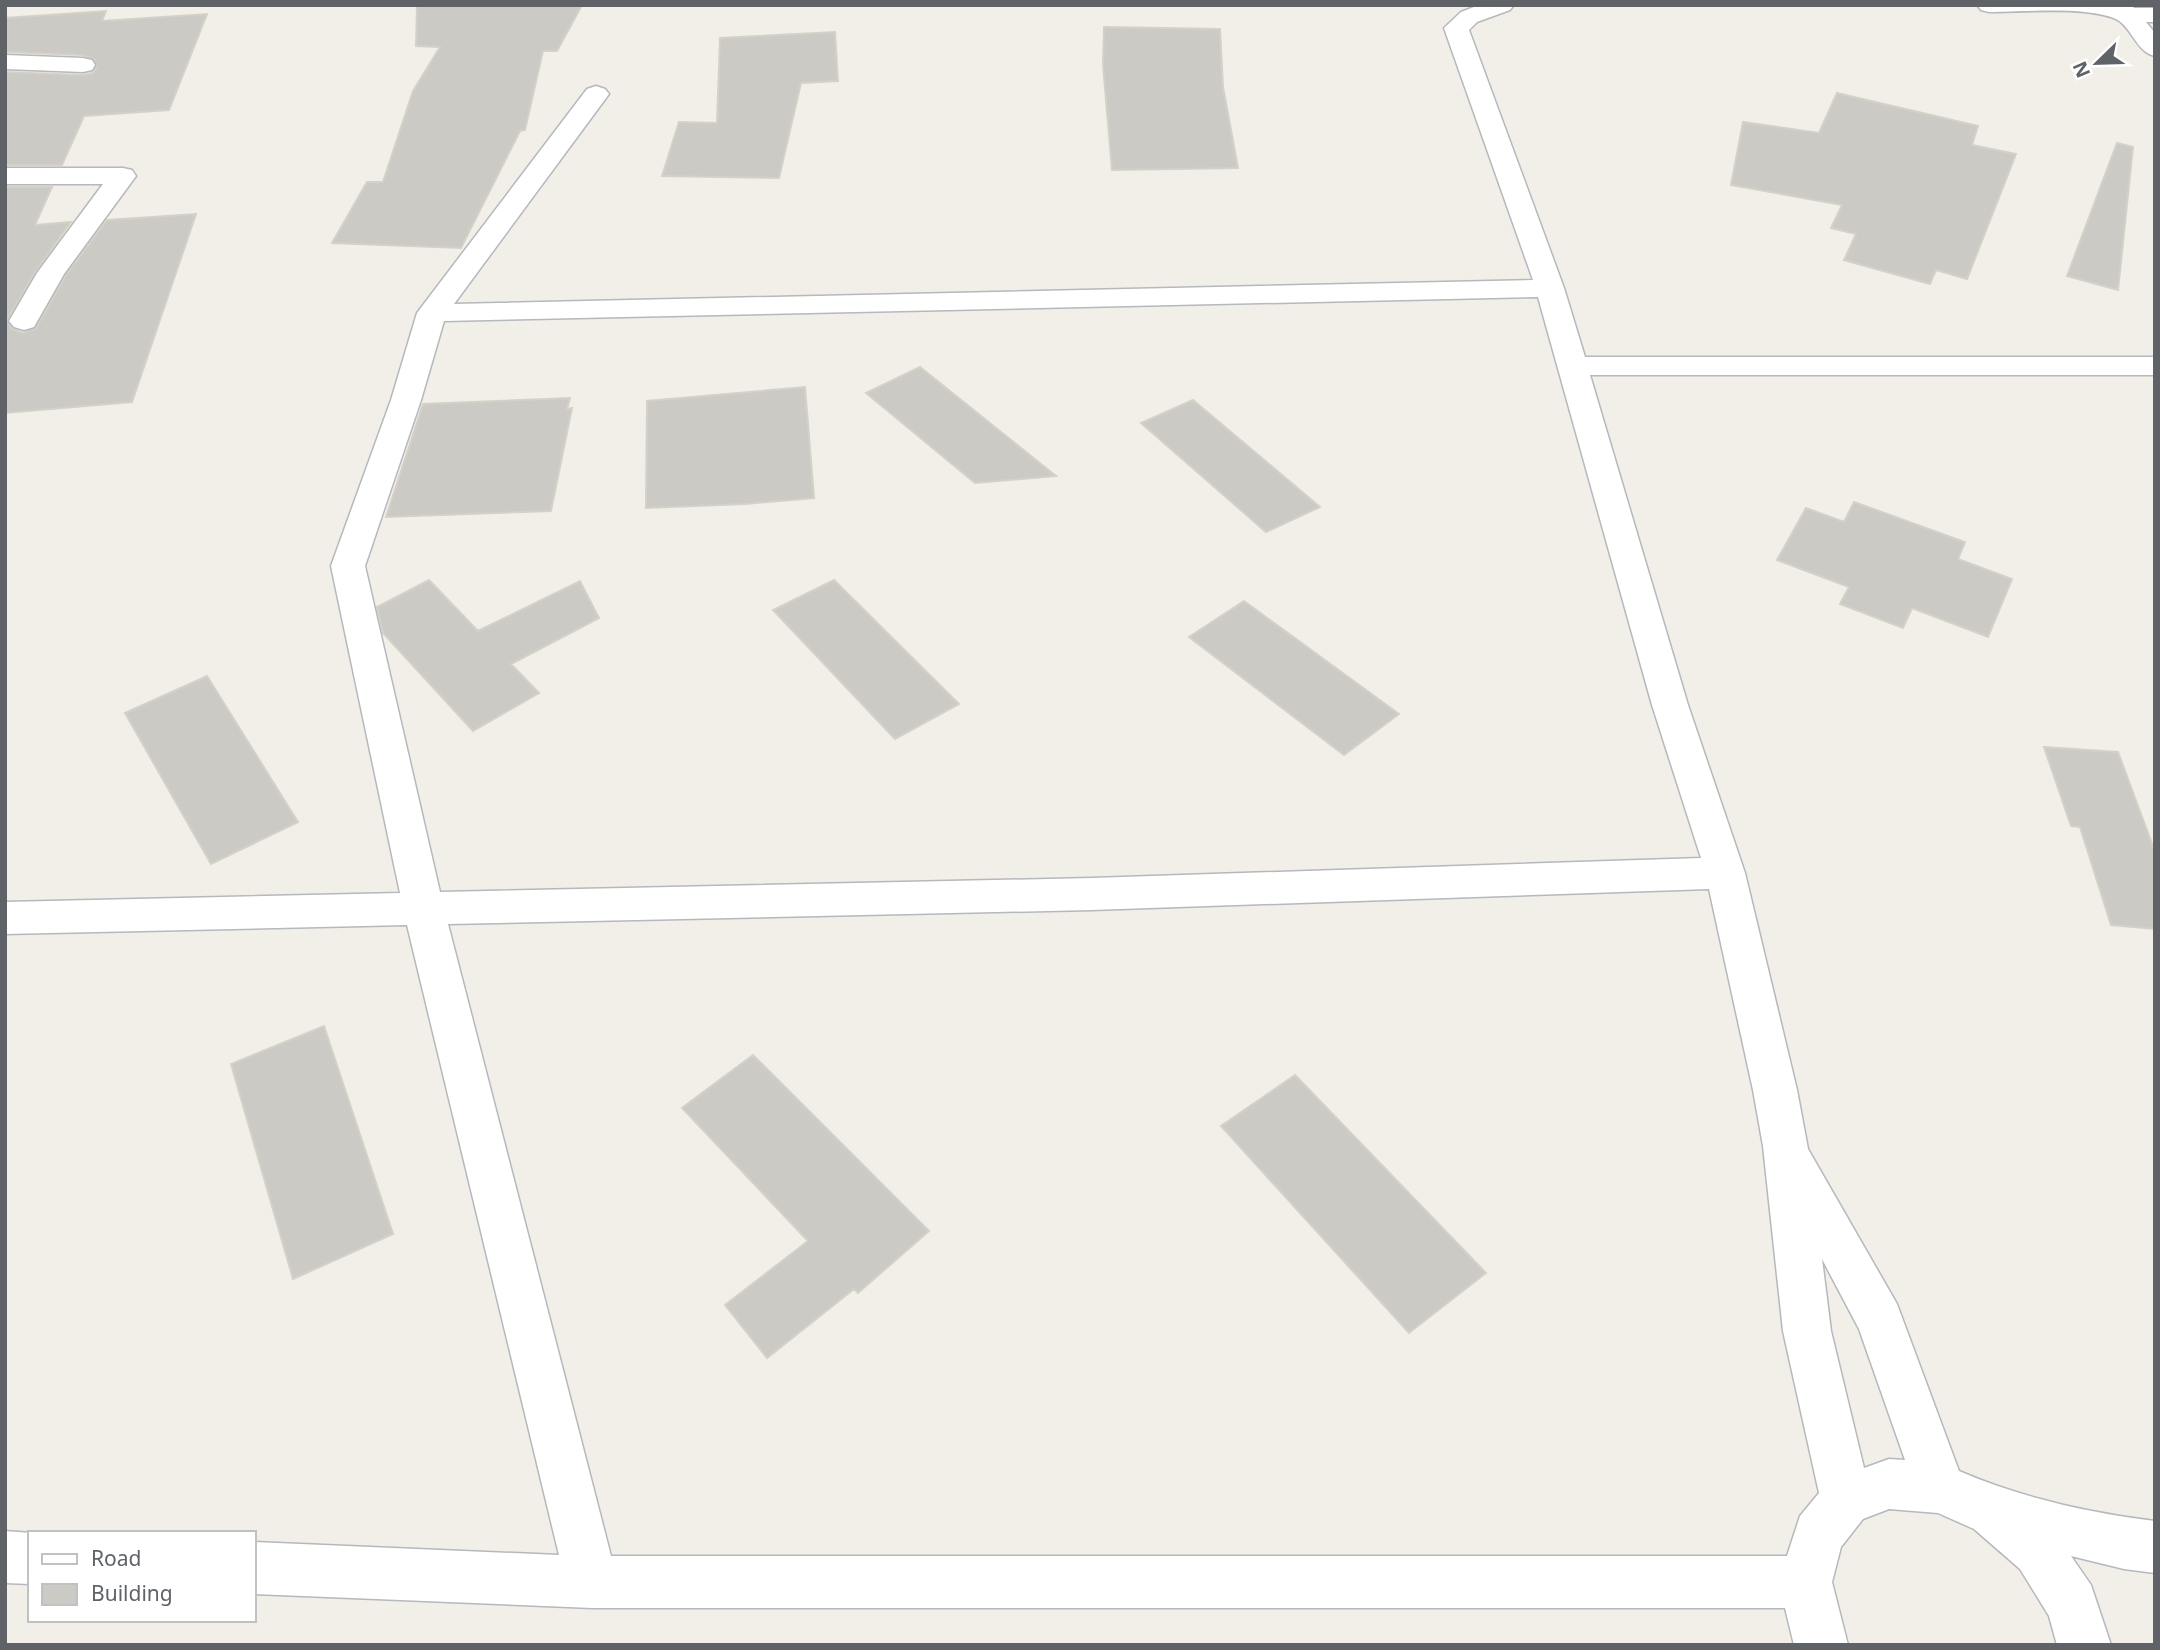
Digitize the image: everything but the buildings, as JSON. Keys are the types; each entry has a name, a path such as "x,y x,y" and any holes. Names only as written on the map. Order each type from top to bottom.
{"street":[{"path":"1502,5 1469,17 1456,29 1550,288 1670,705 1725,873 1785,1146 1807,1331 1846,1500"},
{"path":"1989,5 2098,6 2155,15"},
{"path":"2122,10 2155,49"},
{"path":"5,62 83,65"},
{"path":"592,1582 424,911 348,566 406,400 432,313 596,94"},
{"path":"5,176 123,176 51,273 24,321"},
{"path":"432,313 1550,288"},
{"path":"1573,366 2155,366"},
{"path":"5,918 424,911 1092,894 1725,873"},
{"path":"1785,1146 1880,1320 1940,1488"},
{"path":"1821,1645 1806,1582 1818,1534 1846,1500 1889,1484 1940,1488 1992,1511 2155,1548"},
{"path":"1992,1511 2038,1551 2072,1604 2084,1645"},
{"path":"5,1557 28,1558"},
{"path":"256,1568 592,1582 1806,1582"}]}
